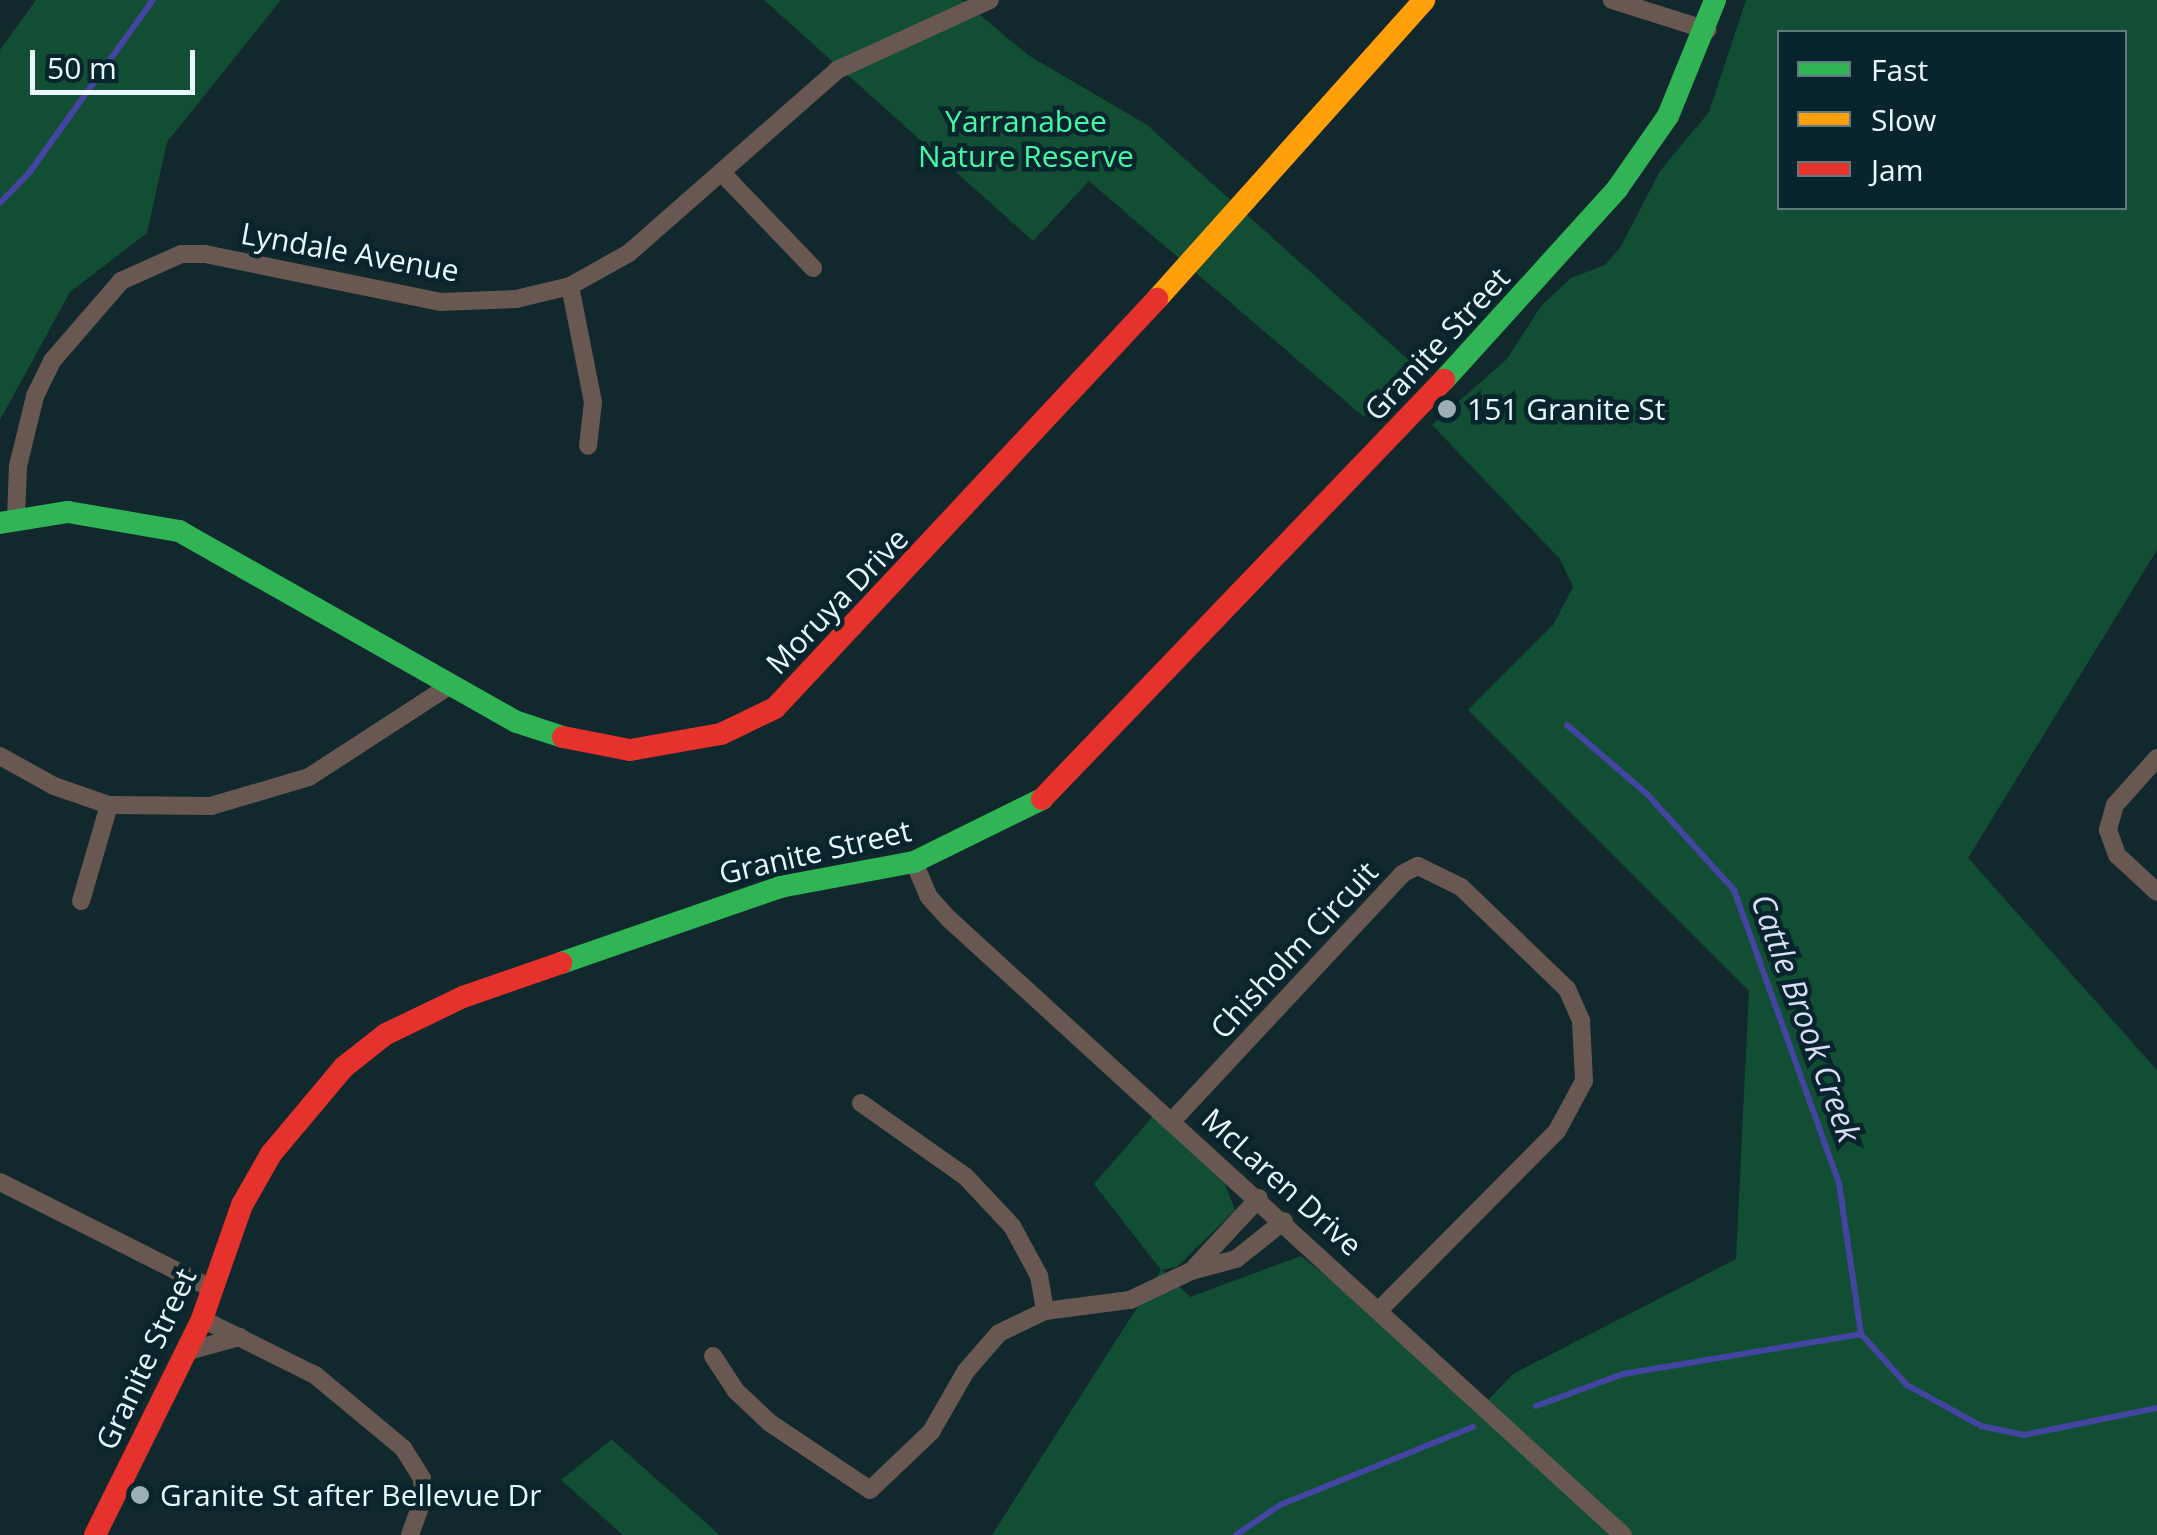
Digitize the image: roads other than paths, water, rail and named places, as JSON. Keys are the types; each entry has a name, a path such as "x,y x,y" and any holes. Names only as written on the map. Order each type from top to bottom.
{"street":[{"name":"Lyndale Avenue","path":"8,520 24,428 52,361 98,302 156,263 205,254 440,302 516,299 570,286 629,253 837,70 990,0"},
{"name":"Moruya Drive","path":"8,520 68,512 179,531 517,722 630,750 721,734 776,708 1352,88 1424,0"},
{"path":"1612,0 1707,30"},
{"name":"Granite Street","path":"96,1535 188,1351 214,1290 242,1205 271,1154 344,1067 386,1034 462,996 669,921 780,887 914,862 1038,804 1103,742 1617,189 1668,116 1707,30 1715,0"},
{"path":"721,172 813,268"},
{"path":"570,286 593,402 588,446"},
{"path":"0,756 108,805 211,806 309,777 449,686"},
{"path":"2157,758 2116,805 2108,830 2116,854 2157,892"},
{"path":"81,901 108,805"},
{"name":"McLaren Drive","path":"914,862 929,897 949,919 1259,1198 1623,1535"},
{"name":"Chisholm Circuit","path":"1173,1120 1402,874 1418,866 1461,887 1567,990 1581,1021 1584,1081 1557,1131 1380,1309"},
{"path":"861,1103 965,1176 1012,1226 1039,1276 1045,1311"},
{"path":"0,1182 214,1290"},
{"path":"1191,1271 1259,1198"},
{"path":"713,1356 736,1391 770,1423 870,1490 931,1432 981,1351 999,1333 1045,1311 1130,1300 1191,1271 1236,1259 1284,1221"},
{"path":"202,1319 328,1384 403,1448 422,1479 424,1499 410,1535"},
{"path":"188,1351 240,1337"}],"waterway":[{"path":"0,203 29,173 153,0"},
{"name":"Cattle Brook Creek","path":"1567,725 1647,794 1734,890 1839,1183 1861,1334"},
{"name":"Cattle Brook Creek","path":"1536,1406 1623,1374 1861,1334 1907,1385 1981,1426 2024,1435 2157,1408"},
{"name":"Cattle Brook Creek","path":"1236,1535 1280,1505 1473,1427"}],"place":[{"name":"151 Granite St","path":"1447,409"},
{"name":"Granite St after Bellevue Dr","path":"140,1495"}],"park label":[{"name":"Yarranabee Nature Reserve","path":"1026,138"}]}
